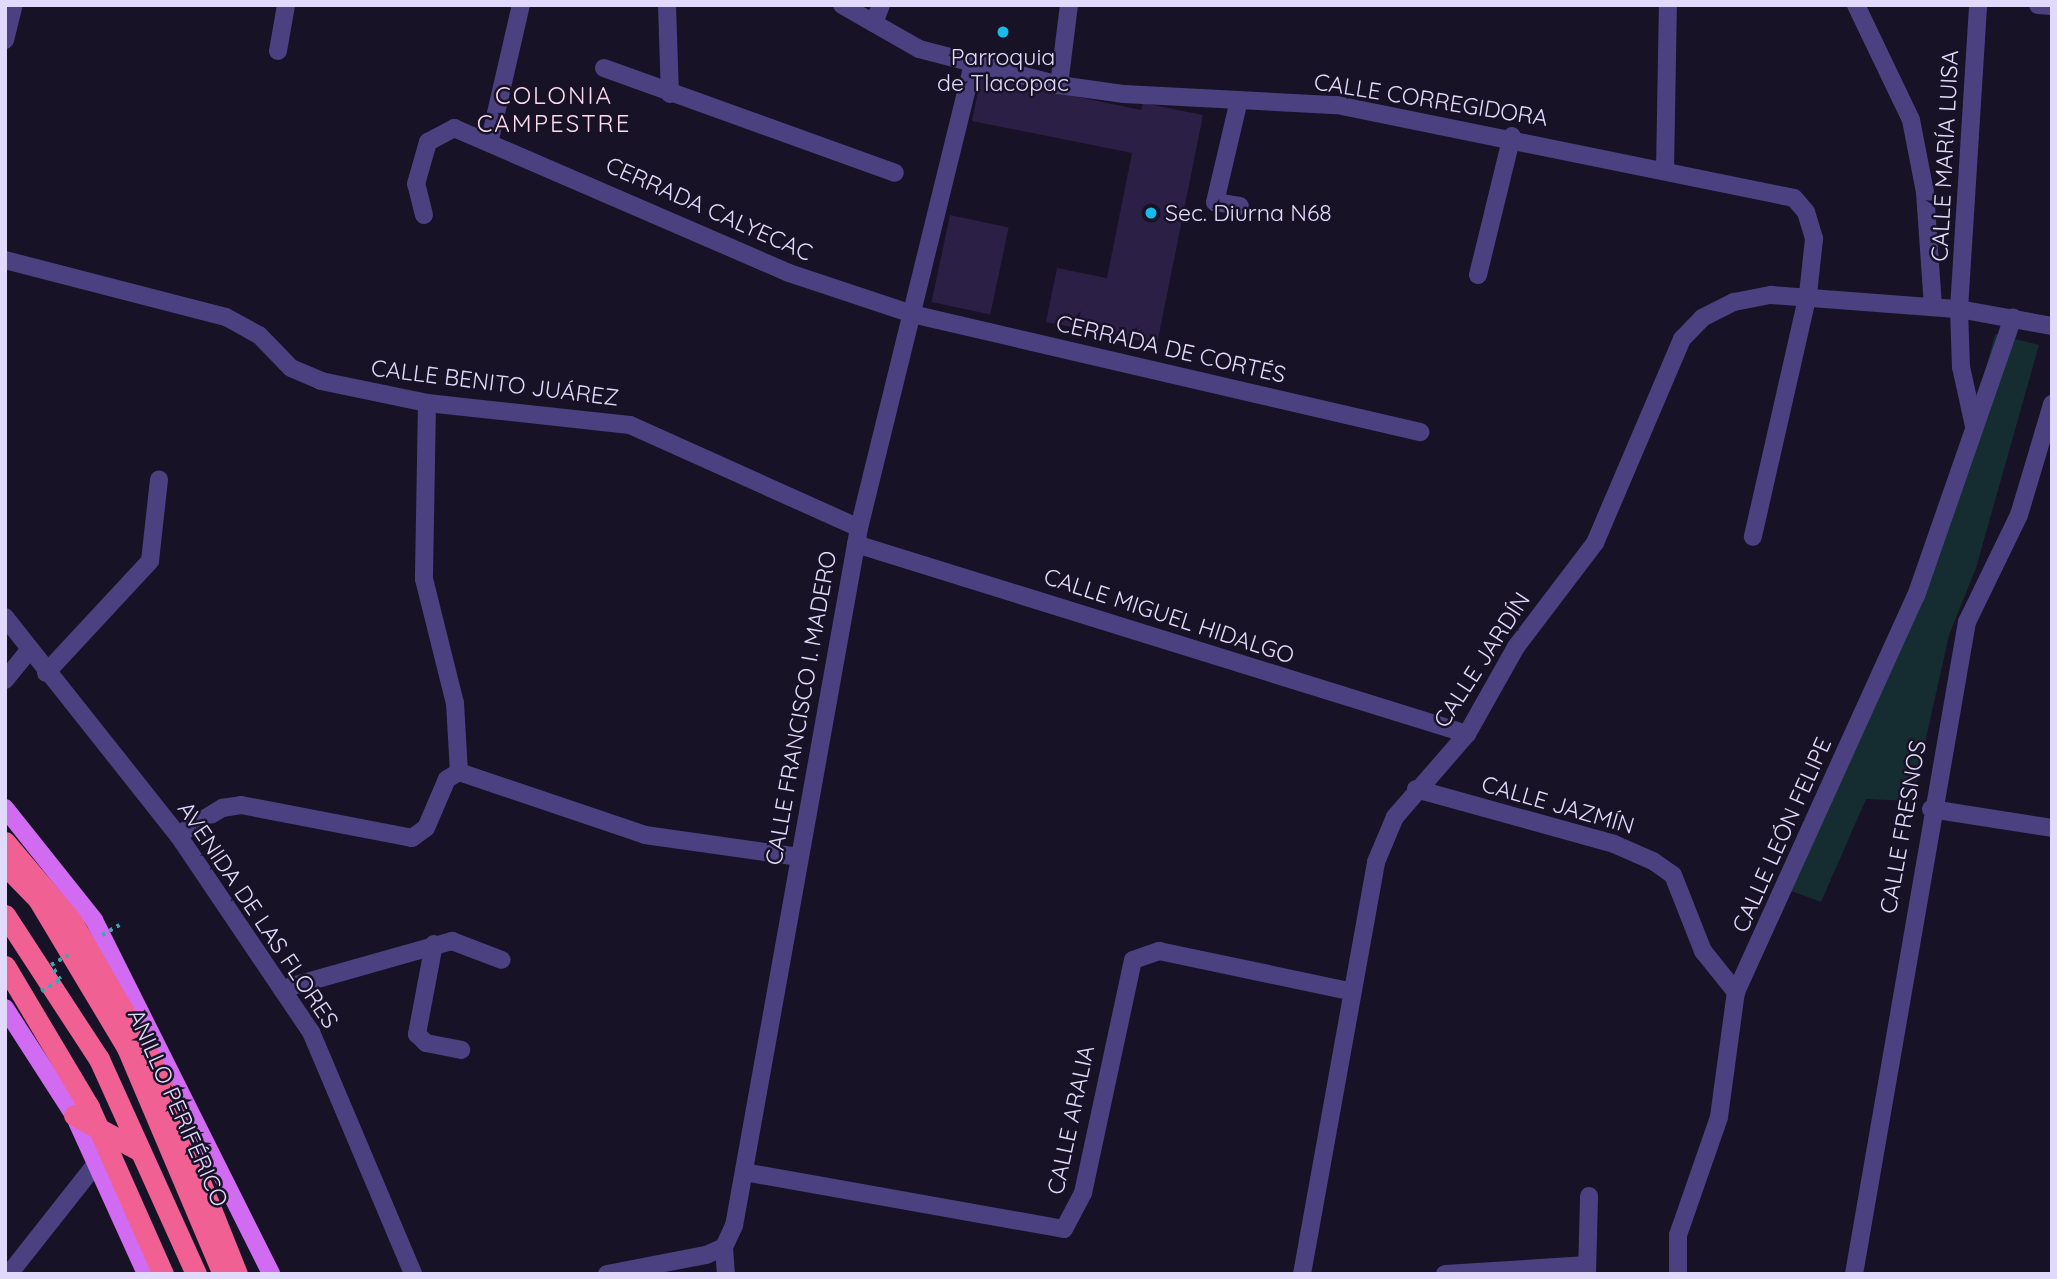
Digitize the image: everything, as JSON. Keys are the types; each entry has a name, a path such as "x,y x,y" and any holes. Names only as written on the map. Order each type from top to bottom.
{"highway":[{"path":"5,842 71,920 151,1059 237,1274"},
{"name":"ANILLO PERIFÉRICO","path":"5,865 38,899 127,1048 223,1274"},
{"path":"5,915 81,1027 196,1274"},
{"path":"5,966 89,1107 163,1274"},
{"path":"74,1115 140,1151"}],"main road":[{"path":"5,808 94,920 271,1274"},
{"path":"5,1008 74,1115 146,1274"}],"street":[{"path":"5,40 14,5"},
{"path":"278,51 286,5"},
{"path":"490,139 522,5"},
{"path":"667,5 670,94"},
{"name":"CALLE CORREGIDORA","path":"842,5 919,49 1059,85 1337,105 1513,136 1794,198 1807,212 1814,239 1808,294 1753,537"},
{"path":"874,23 881,5"},
{"path":"1059,85 1069,5"},
{"path":"1665,171 1668,5"},
{"path":"1856,5 1911,120 1925,192 1933,307"},
{"name":"CALLE MARÍA LUISA","path":"1959,309 1978,5"},
{"path":"2038,5 2052,6"},
{"name":"CALLE FRANCISCO I. MADERO","path":"726,1274 724,1247 744,1172 858,536 973,64"},
{"path":"604,68 895,173"},
{"path":"1239,100 1215,202 1240,206"},
{"name":"CERRADA CALYECAC","path":"424,215 416,184 428,142 454,128 490,139 789,273 912,314"},
{"path":"1478,275 1513,136"},
{"name":"CALLE BENITO JUÁREZ","path":"5,260 226,317 259,335 301,372 427,403 630,425 858,536"},
{"name":"CALLE JARDÍN","path":"1302,1274 1349,991 1376,862 1395,817 1416,789 1467,734 1530,626 1595,543 1682,339 1702,318 1734,302 1808,294 1959,309 2052,326"},
{"path":"1959,309 1961,367 1974,427"},
{"name":"CERRADA DE CORTÉS","path":"912,314 1420,432"},
{"name":"CALLE LEÓN FELIPE","path":"1678,1274 1678,1234 1719,1117 1736,992 1916,596 2013,317"},
{"path":"427,403 424,579 455,703 458,772"},
{"name":"CALLE FRESNOS","path":"1854,1274 1931,808 1966,622 2019,515 2052,404"},
{"path":"46,673 135,585 150,561 159,479"},
{"name":"CALLE MIGUEL HIDALGO","path":"858,536 1467,734"},
{"name":"AVENIDA DE LAS FLORES","path":"5,617 28,652 178,835 311,1032 413,1274"},
{"path":"5,680 28,652"},
{"path":"178,835 222,808 241,805 412,838 426,828 447,779 458,772"},
{"path":"458,772 645,835 799,857"},
{"name":"CALLE JAZMÍN","path":"1416,789 1614,844 1653,861 1673,875 1703,951 1736,992"},
{"path":"1931,808 2052,828"},
{"path":"282,989 452,941 502,960"},
{"path":"434,944 417,1034 426,1043 461,1049"},
{"name":"CALLE ARALIA","path":"744,1172 1063,1228 1083,1193 1132,960 1159,951 1349,991"},
{"path":"9,1274 96,1164"},
{"path":"1450,1271 1587,1270 1589,1196"},
{"path":"607,1274 724,1247"}],"path":[{"path":"96,938 118,925"},
{"path":"38,993 60,980 51,965 74,952"}],"green space":[{"path":"1995,334 2039,345 1976,568 1949,635 1912,801 1866,799 1821,902 1789,890 1954,492"}],"building":[{"name":"Sec. Diurna N68","path":"981,77 1141,110 1143,103 1203,115 1157,344 1046,322 1057,268 1107,278 1132,153 972,121"},
{"path":"950,215 1009,227 990,315 931,302"}],"place":[{"name":"Parroquia de Tlacopac","path":"1003,32"},
{"name":"Sec. Diurna N68","path":"1151,213"}],"district":[{"name":"COLONIA CAMPESTRE","path":"554,110"}]}
